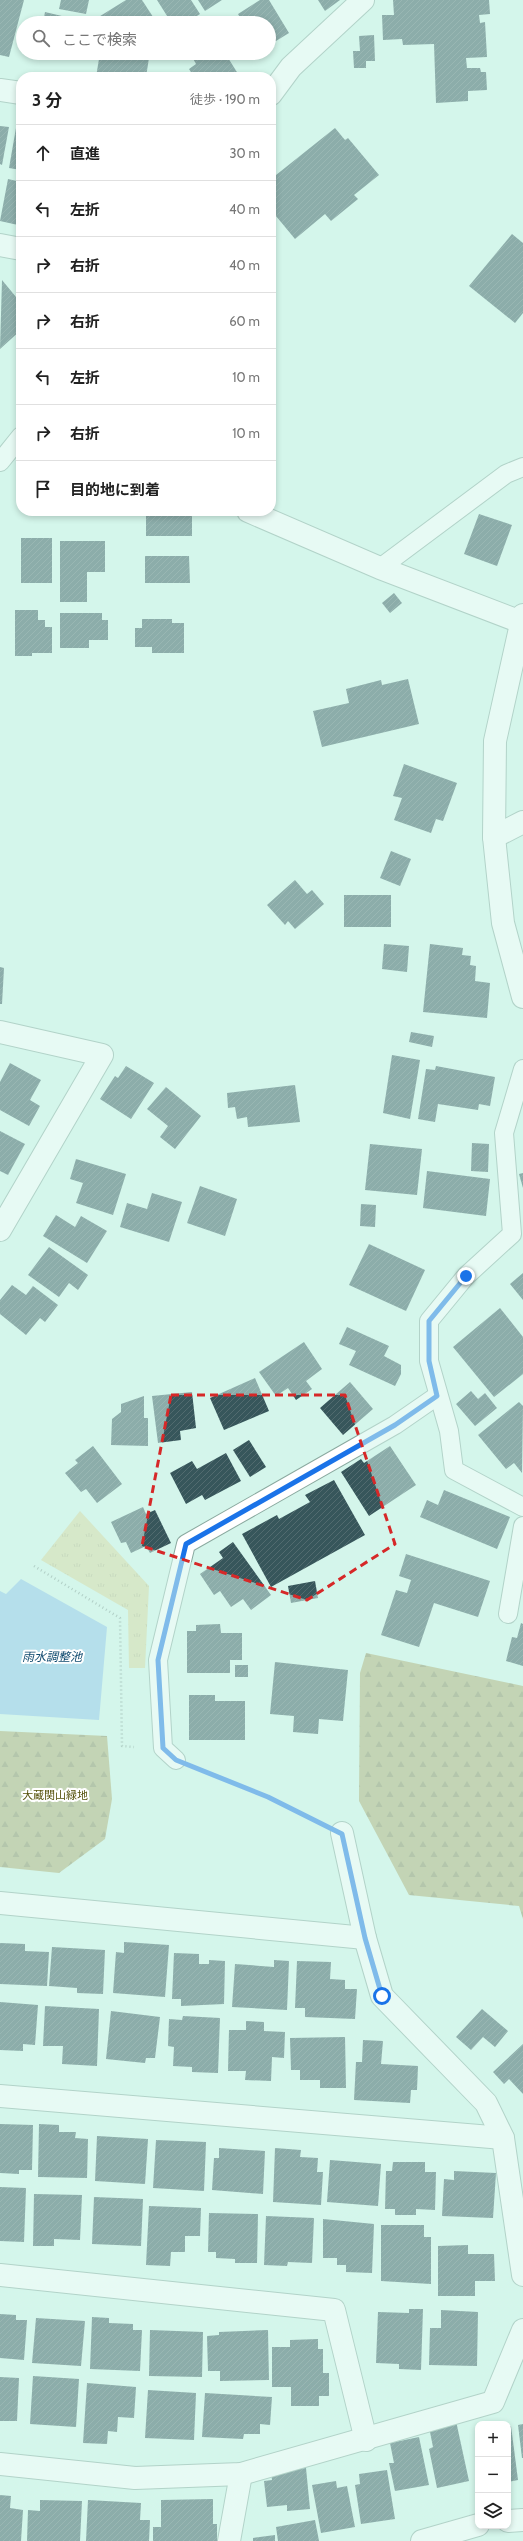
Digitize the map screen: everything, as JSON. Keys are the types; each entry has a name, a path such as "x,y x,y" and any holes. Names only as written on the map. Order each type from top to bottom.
{"street":[{"path":"276,87 291,66 363,0"},
{"path":"0,90 16,93"},
{"path":"0,245 16,248"},
{"path":"260,516 380,568 522,618 495,741 494,837 503,923 523,997"},
{"path":"494,837 523,822"},
{"path":"0,1032 102,1055 0,1230"},
{"path":"342,1834 365,1938 382,1996 486,2102 503,2138 523,2275"},
{"path":"0,1903 365,1938"},
{"path":"0,2096 503,2138"},
{"path":"0,2275 334,2310 366,2440"},
{"path":"0,2464 135,2478 241,2474 366,2440 493,2402 523,2330"},
{"path":"229,2541 241,2474"},
{"path":"511,2521 523,2520"},
{"path":"422,2541 475,2526"}],"lane":[{"path":"0,462 16,442"},
{"path":"380,568 506,474 523,467"},
{"path":"523,1069 504,1133 512,1234 466,1276 429,1321 429,1361 437,1396 449,1431 454,1470 523,1507"},
{"path":"176,1760 163,1748 158,1660 186,1544 395,1425 437,1396"},
{"path":"508,1614 523,1526"}],"path":[{"path":"34,1566 120,1618 122,1746 163,1748"},
{"path":"176,1760 268,1797 342,1834"}],"highlighted area":[{"path":"171,1395 345,1395 395,1544 307,1600 142,1546"}],"green space":[{"path":"80,1511 149,1586 145,1668 129,1668 128,1610 41,1560"},
{"path":"366,1653 523,1686 523,1919 519,1906 409,1895 359,1801 360,1673"},
{"name":"大蔵関山緑地","path":"0,1731 107,1736 112,1799 105,1839 59,1873 0,1867"}],"water":[{"name":"雨水調整池","path":"21,1579 107,1627 99,1720 0,1714 0,1591 6,1594"}],"building":[{"path":"0,0 24,0 20,16 16,16 16,30 9,57 0,55"},
{"path":"61,0 89,0 86,14 59,9"},
{"path":"126,0 142,0 152,16 100,16"},
{"path":"157,0 191,0 200,14 197,16 167,16"},
{"path":"198,0 222,0 205,11"},
{"path":"260,0 269,0 289,33 276,41 276,16 239,16 238,14"},
{"path":"318,0 340,0 325,11"},
{"path":"393,0 489,0 490,14 479,15 480,23 485,22 487,57 466,58 467,68 480,68 481,72 486,72 487,90 468,91 468,101 436,103 434,44 403,45 402,39 383,40 382,15 394,15"},
{"path":"45,12 62,16 44,16"},
{"path":"374,35 375,61 366,61 366,68 354,68 353,51 360,51 359,36"},
{"path":"99,60 149,60 147,72 97,72"},
{"path":"194,60 229,60 237,72 191,72 189,69 196,64"},
{"path":"0,126 9,127 2,165 0,164"},
{"path":"16,128 16,169 9,168"},
{"path":"335,128 345,140 348,138 379,175 354,195 358,199 331,221 325,214 295,239 276,216 276,175"},
{"path":"8,179 16,181 16,225 0,221"},
{"path":"512,234 523,243 523,313 515,323 469,286"},
{"path":"2,280 16,297 16,335 0,349"},
{"path":"479,514 512,525 497,566 464,554"},
{"path":"146,516 192,516 192,536 146,536"},
{"path":"21,538 52,538 52,583 21,583"},
{"path":"60,541 105,541 105,572 87,572 87,602 60,602"},
{"path":"145,556 189,556 190,583 145,583"},
{"path":"394,593 402,603 390,613 382,603"},
{"path":"15,610 38,610 38,620 45,620 45,627 52,627 52,653 32,653 32,656 15,656"},
{"path":"60,613 102,613 102,620 108,620 108,640 89,640 89,648 60,648"},
{"path":"142,619 172,619 172,623 184,623 184,653 152,653 152,647 135,647 135,628 142,628"},
{"path":"408,679 419,724 322,747 313,711 349,703 346,689 381,680 382,685"},
{"path":"404,764 457,783 443,821 436,819 431,833 394,820 402,798 393,796"},
{"path":"391,851 411,859 400,886 380,878"},
{"path":"295,880 307,894 312,890 324,904 295,929 288,921 285,925 267,905"},
{"path":"344,895 391,895 391,927 344,927"},
{"path":"384,944 409,946 407,972 382,969"},
{"path":"430,944 463,948 462,955 471,956 470,965 476,966 475,981 490,983 487,1018 423,1012"},
{"path":"0,967 4,968 2,1004 0,1004"},
{"path":"411,1032 434,1036 432,1047 409,1042"},
{"path":"392,1055 420,1060 410,1119 383,1113"},
{"path":"10,1063 41,1080 30,1100 40,1106 29,1126 0,1110 0,1082"},
{"path":"126,1066 154,1083 131,1119 100,1099 115,1076 118,1078"},
{"path":"436,1066 495,1077 490,1106 479,1104 478,1110 438,1104 435,1122 418,1119 426,1069 435,1070"},
{"path":"295,1085 300,1122 248,1127 247,1117 237,1119 235,1107 228,1108 227,1093"},
{"path":"166,1087 201,1116 175,1149 160,1137 168,1126 147,1109"},
{"path":"0,1131 25,1144 8,1175 0,1171"},
{"path":"472,1143 489,1144 488,1172 471,1171"},
{"path":"370,1144 422,1149 417,1195 365,1190"},
{"path":"76,1159 126,1174 113,1215 76,1203 83,1183 70,1179"},
{"path":"427,1171 490,1179 486,1216 423,1208"},
{"path":"523,1173 523,1188 519,1174"},
{"path":"200,1186 237,1199 225,1236 187,1223"},
{"path":"152,1193 182,1202 169,1242 120,1227 127,1203 147,1209"},
{"path":"361,1204 376,1205 375,1227 360,1226"},
{"path":"56,1215 75,1227 81,1216 107,1231 87,1263 43,1236"},
{"path":"369,1244 425,1270 406,1311 349,1285"},
{"path":"49,1247 88,1275 78,1290 69,1283 59,1297 28,1275"},
{"path":"523,1273 523,1300 510,1284"},
{"path":"12,1285 26,1295 33,1286 58,1305 45,1322 40,1318 26,1335 0,1314 0,1300"},
{"path":"500,1308 523,1337 523,1374 494,1397 453,1347"},
{"path":"347,1327 389,1346 384,1356 401,1365 401,1374 395,1386 349,1365 356,1351 339,1344"},
{"path":"304,1342 322,1369 306,1381 312,1389 296,1400 288,1388 276,1396 259,1372"},
{"path":"255,1378 269,1411 224,1430 210,1398"},
{"path":"350,1382 373,1409 343,1435 320,1408"},
{"path":"471,1391 478,1399 485,1393 497,1408 475,1426 456,1404"},
{"path":"192,1392 196,1428 180,1431 181,1440 158,1443 152,1396"},
{"path":"144,1396 144,1418 148,1418 148,1446 111,1445 112,1419 121,1412 121,1404"},
{"path":"519,1402 523,1406 522,1473 514,1463 506,1469 478,1435"},
{"path":"249,1440 266,1467 250,1477 233,1450"},
{"path":"93,1446 122,1484 97,1503 86,1489 81,1492 65,1473 78,1463 75,1460"},
{"path":"390,1446 416,1485 369,1516 341,1472 361,1459 364,1463"},
{"path":"226,1453 241,1481 205,1500 202,1495 186,1504 170,1473 192,1461 197,1469"},
{"path":"334,1480 365,1535 271,1587 242,1534 277,1515 279,1519 310,1502 305,1495"},
{"path":"444,1490 510,1517 497,1549 420,1517 427,1500 438,1505"},
{"path":"143,1507 146,1514 155,1510 171,1543 150,1553 146,1546 131,1553 126,1542 121,1543 111,1522"},
{"path":"233,1542 271,1595 251,1610 243,1599 231,1607 220,1591 214,1595 200,1574 223,1558 219,1552"},
{"path":"406,1554 490,1581 478,1617 434,1603 419,1647 381,1635 396,1590 407,1593 411,1580 399,1576"},
{"path":"315,1581 318,1598 291,1603 288,1586"},
{"path":"521,1623 523,1624 523,1666 506,1661 512,1637 517,1638"},
{"path":"220,1624 221,1633 242,1633 242,1660 230,1660 230,1673 187,1673 187,1631 196,1631 196,1625"},
{"path":"275,1662 348,1670 343,1721 319,1719 318,1734 293,1732 294,1716 270,1714"},
{"path":"235,1665 248,1665 248,1677 235,1677"},
{"path":"189,1695 215,1695 215,1701 245,1701 245,1740 189,1740"},
{"path":"124,1942 169,1945 165,1997 113,1993 116,1952 124,1953"},
{"path":"0,1943 25,1944 25,1951 49,1952 47,1986 0,1984"},
{"path":"52,1947 105,1950 103,1994 77,1993 77,1988 49,1986"},
{"path":"174,1953 199,1954 199,1964 209,1964 209,1960 225,1961 224,2004 181,2006 181,1999 172,1999"},
{"path":"274,1960 289,1961 287,2010 232,2007 235,1964 274,1967"},
{"path":"297,1961 331,1962 330,1979 345,1980 345,1989 357,1989 355,2019 305,2017 305,2008 295,2008"},
{"path":"0,2002 38,2005 35,2045 23,2044 23,2051 0,2050"},
{"path":"45,2006 99,2009 97,2066 62,2064 63,2046 43,2046"},
{"path":"482,2009 508,2031 495,2047 483,2037 471,2050 456,2037"},
{"path":"111,2011 160,2017 155,2058 146,2058 145,2063 106,2059"},
{"path":"183,2016 220,2018 218,2073 192,2072 192,2067 173,2066 174,2047 168,2046 169,2019 182,2020"},
{"path":"246,2021 264,2022 264,2031 285,2032 284,2058 272,2057 271,2081 245,2080 246,2071 228,2071 229,2030 246,2030"},
{"path":"345,2037 346,2088 320,2088 320,2080 300,2080 300,2070 291,2070 290,2038"},
{"path":"363,2040 383,2041 381,2064 418,2066 417,2090 411,2090 410,2103 354,2100 356,2062 362,2062"},
{"path":"523,2044 523,2094 509,2079 504,2084 493,2072"},
{"path":"0,2124 33,2125 32,2170 19,2170 19,2174 0,2173"},
{"path":"39,2124 59,2125 59,2132 76,2132 75,2138 88,2139 87,2178 38,2177"},
{"path":"97,2136 148,2139 145,2184 95,2181"},
{"path":"156,2140 206,2142 204,2191 153,2188"},
{"path":"219,2148 265,2151 263,2194 212,2190 214,2158 219,2158"},
{"path":"275,2148 301,2150 300,2157 318,2158 317,2172 323,2172 321,2205 273,2202"},
{"path":"330,2160 381,2164 378,2206 327,2202"},
{"path":"393,2162 425,2162 425,2172 436,2172 435,2210 416,2209 416,2215 395,2215 395,2209 385,2209 386,2171 392,2171"},
{"path":"454,2171 496,2173 493,2218 442,2216 444,2179 454,2180"},
{"path":"0,2187 26,2188 24,2242 0,2241"},
{"path":"34,2194 82,2195 80,2240 54,2239 54,2246 33,2246"},
{"path":"94,2197 143,2199 141,2246 92,2244"},
{"path":"149,2206 201,2208 200,2236 185,2236 185,2252 171,2252 170,2266 146,2265"},
{"path":"209,2213 258,2214 257,2263 235,2263 235,2259 216,2258 216,2252 208,2252"},
{"path":"266,2216 314,2218 312,2263 288,2262 287,2266 264,2265"},
{"path":"323,2219 374,2224 372,2273 346,2272 346,2265 337,2265 337,2258 323,2258"},
{"path":"381,2225 424,2225 424,2237 431,2237 431,2284 381,2281"},
{"path":"468,2245 468,2254 494,2254 495,2281 475,2281 475,2296 438,2296 438,2246"},
{"path":"409,2309 423,2309 421,2370 399,2369 399,2364 376,2363 378,2312 409,2313"},
{"path":"441,2310 478,2312 477,2366 429,2365 430,2328 441,2328"},
{"path":"0,2314 16,2315 16,2320 27,2320 24,2360 0,2358"},
{"path":"92,2317 109,2318 109,2323 133,2324 133,2330 142,2330 140,2371 90,2369"},
{"path":"36,2318 85,2321 81,2366 32,2363"},
{"path":"150,2330 203,2332 202,2377 149,2376"},
{"path":"268,2330 269,2380 220,2381 220,2371 208,2371 207,2336 219,2335 219,2332"},
{"path":"318,2339 318,2349 323,2349 323,2373 329,2373 329,2396 319,2396 319,2406 291,2406 291,2387 272,2387 272,2347 290,2347 290,2340"},
{"path":"33,2376 79,2379 76,2427 30,2424"},
{"path":"0,2377 19,2378 17,2421 0,2421"},
{"path":"87,2383 136,2387 134,2418 118,2417 117,2432 108,2431 107,2444 83,2443"},
{"path":"148,2390 196,2393 194,2440 145,2438"},
{"path":"205,2393 272,2397 270,2425 260,2424 260,2434 244,2434 243,2439 202,2437"},
{"path":"456,2421 469,2481 437,2488 429,2449 433,2447 429,2427"},
{"path":"523,2424 523,2458 522,2458 518,2425"},
{"path":"511,2426 518,2480 511,2481"},
{"path":"419,2437 429,2485 395,2491 389,2463 394,2463 390,2443"},
{"path":"306,2468 310,2509 287,2511 287,2505 267,2507 264,2481 272,2480 271,2471"},
{"path":"387,2470 395,2519 361,2524 355,2485 360,2484 359,2474"},
{"path":"336,2481 337,2488 347,2486 355,2527 321,2533 312,2485"},
{"path":"0,2495 11,2496 10,2508 23,2510 21,2541 0,2541"},
{"path":"213,2499 213,2524 217,2524 217,2541 153,2541 153,2527 161,2527 161,2500"},
{"path":"40,2500 82,2501 80,2541 27,2541 28,2510 40,2511"},
{"path":"88,2500 141,2503 140,2520 150,2520 149,2541 86,2541"},
{"path":"315,2520 319,2541 278,2541 276,2527"},
{"path":"275,2535 275,2541 253,2541 253,2538"}],"route":[{"path":"382,1996 365,1938 342,1834 268,1797 176,1760 163,1748 158,1660 186,1544 279,1493 395,1425 437,1396 429,1361 429,1321 466,1276"}]}
